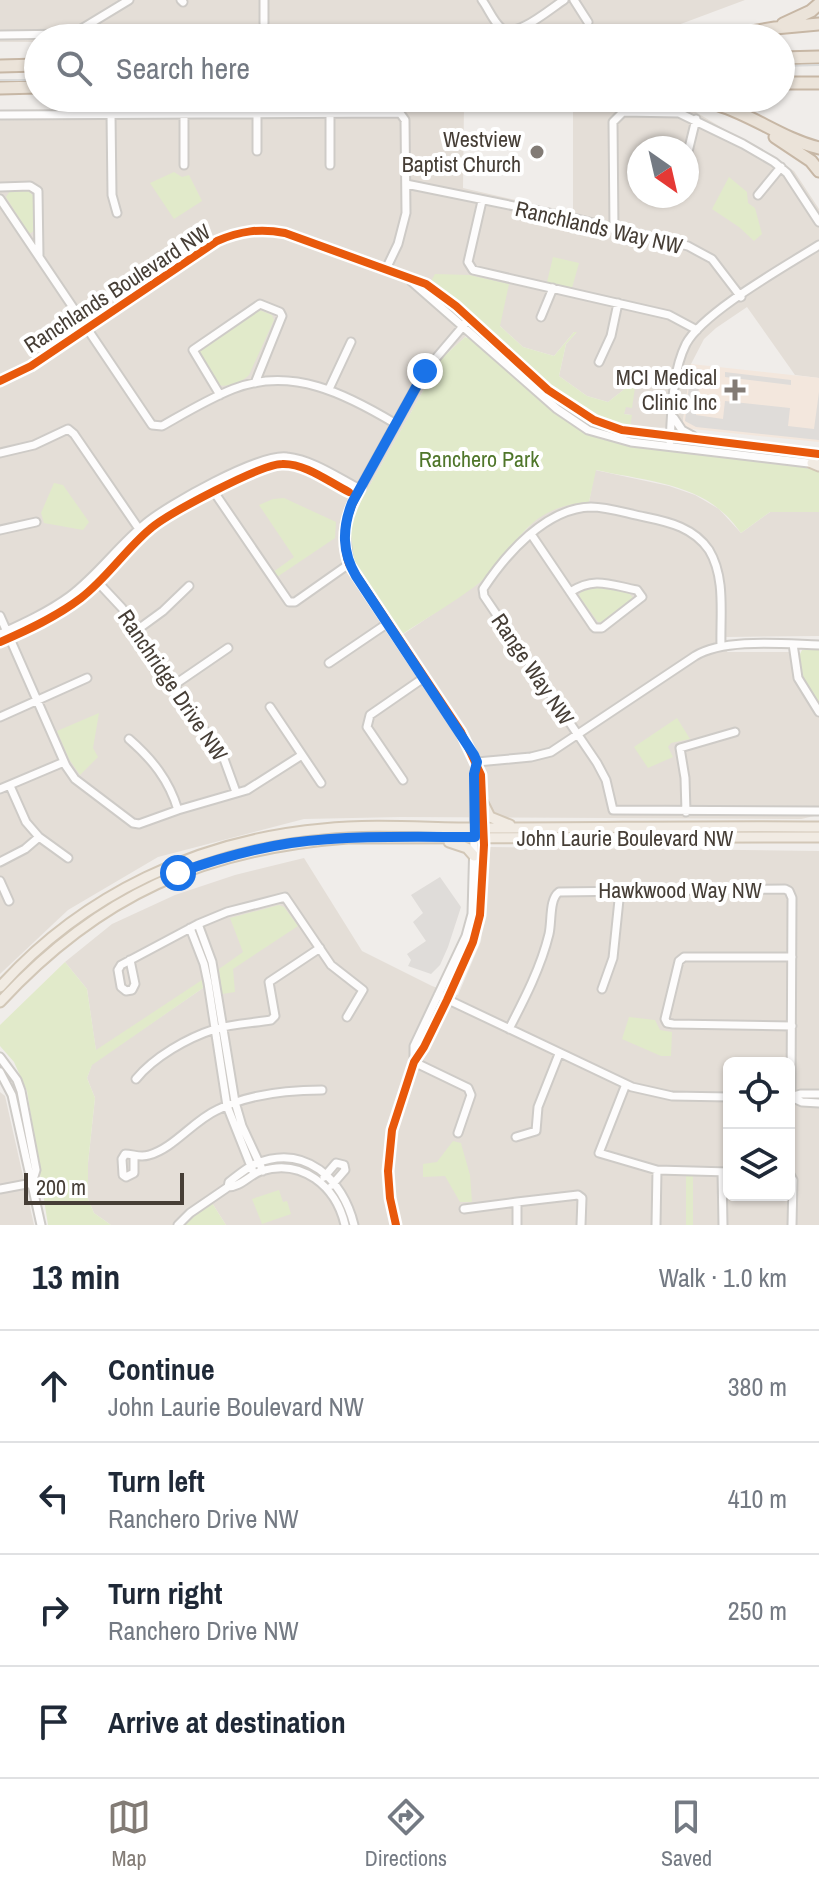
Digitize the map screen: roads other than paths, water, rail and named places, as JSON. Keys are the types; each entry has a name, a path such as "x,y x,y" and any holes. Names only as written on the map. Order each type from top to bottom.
{"highway":[{"path":"783,24 819,4"},
{"path":"795,26 819,24"},
{"path":"795,58 819,57"},
{"path":"0,66 24,65"},
{"path":"795,83 819,83"},
{"path":"0,88 24,87"},
{"path":"735,112 766,128 819,148"},
{"path":"766,128 811,161 819,171"}],"main road":[{"path":"483,803 493,819 521,828"},
{"name":"John Laurie Boulevard NW","path":"0,1002 43,959 94,919 149,886 232,856 290,843 348,838 438,838 521,828 819,827"},
{"name":"John Laurie Boulevard NW","path":"0,987 45,942 93,906 144,877 207,852 267,836 324,828 819,839"},
{"path":"438,838 467,848 474,856"}],"street":[{"path":"89,24 129,0"},
{"path":"264,0 264,23"},
{"path":"482,0 498,24"},
{"path":"528,24 564,0"},
{"path":"574,0 588,22"},
{"path":"0,35 24,35"},
{"path":"330,112 330,165"},
{"path":"614,230 615,117 623,112"},
{"path":"673,112 696,119 781,167 819,222"},
{"path":"184,113 184,165"},
{"path":"257,113 257,151"},
{"path":"111,114 112,195 117,213"},
{"path":"0,115 403,114 405,220 386,269"},
{"path":"692,136 696,119"},
{"path":"758,195 781,167"},
{"name":"Ranchlands Way NW","path":"406,184 674,242 706,255 741,297"},
{"path":"0,187 30,186 38,191 39,256"},
{"path":"0,199 150,423 156,427 220,395 255,383 293,382 329,389 396,424"},
{"path":"482,201 468,262 471,268 669,315 697,330"},
{"name":"Ranchlands Boulevard NW","path":"0,381 21,373 205,249 231,235 269,230 426,284 470,318 529,374 594,420 622,430 819,454"},
{"path":"669,446 680,358 697,330 717,312 819,245"},
{"name":"Ranchlands Boulevard NW","path":"411,280 570,419 604,435 631,442 817,465"},
{"path":"541,317 553,288"},
{"path":"599,362 611,336 618,303"},
{"path":"220,395 193,350 261,304 280,312 282,316 255,383"},
{"path":"414,1062 414,1046 476,915 474,856 483,803 481,775 467,742 349,564 345,548 345,523 360,489 429,364 470,318"},
{"path":"329,389 351,342"},
{"path":"673,416 682,430 701,440"},
{"path":"0,453 21,450 68,429 139,529"},
{"path":"3,632 56,606 93,577 139,529 159,513 252,463 282,456 306,462 360,489"},
{"path":"210,486 289,602 295,602 349,564"},
{"name":"Range Way NW","path":"578,735 483,593 484,586 531,534 556,515 587,507 668,522 690,531 705,546 716,565 720,585 721,646"},
{"path":"0,530 36,522"},
{"path":"531,534 570,592 593,626 599,629 642,597 637,590 597,582 586,582 570,592"},
{"name":"Ranchridge Drive NW","path":"0,616 3,632 64,762 75,779 133,823 139,824 236,792 224,759 122,608 93,577"},
{"path":"137,630 189,586"},
{"path":"329,663 388,623"},
{"path":"793,644 798,678 819,712"},
{"path":"477,762 539,756 578,735 702,652 721,646 819,645"},
{"path":"174,685 228,648"},
{"path":"403,780 367,727 367,721 370,715 425,677"},
{"path":"0,717 87,678"},
{"path":"270,707 321,783"},
{"path":"686,812 680,748 735,732"},
{"path":"578,735 602,772 613,810 819,811"},
{"path":"129,739 149,757 171,788 178,810"},
{"path":"236,792 255,786 302,755"},
{"path":"0,789 64,762"},
{"path":"396,1225 388,1171 392,1130 414,1062 473,942 479,833 474,774 477,762"},
{"path":"10,786 26,822 39,837 68,858"},
{"path":"0,862 25,849 39,837"},
{"path":"0,881 9,901"},
{"path":"602,989 613,958 620,890"},
{"name":"Hawkwood Way NW","path":"509,1029 541,962 550,931 554,895 562,891 789,891 792,898 791,1057"},
{"path":"130,960 227,912 285,897 331,965 363,990 347,1017"},
{"path":"194,926 219,1028 231,1104 257,1168"},
{"path":"136,1079 145,1069 187,1041 219,1028 271,1020 275,1016 269,982 320,948"},
{"path":"792,957 684,957 679,961 665,1019 673,1024 792,1026"},
{"path":"438,995 626,1084 672,1096 723,1097"},
{"path":"516,1137 536,1131 538,1107 559,1054"},
{"path":"0,1057 21,1091 36,1170 32,1183"},
{"path":"414,1062 468,1088 471,1095 458,1133"},
{"path":"0,1072 12,1095 41,1225"},
{"path":"626,1084 599,1153 657,1170 723,1172"},
{"path":"134,1157 162,1150 190,1127 231,1104 298,1090 322,1090"},
{"path":"795,1096 819,1094"},
{"path":"795,1099 819,1103"},
{"path":"178,1225 190,1213 274,1159 299,1160 327,1174 346,1199 354,1225"},
{"path":"320,1182 336,1163 342,1163 345,1170 328,1189"},
{"path":"257,1168 293,1168 320,1182 338,1204 345,1225"},
{"path":"656,1225 657,1170"},
{"path":"0,1189 32,1183"},
{"path":"464,1209 578,1195 582,1198 581,1225"},
{"path":"723,1225 724,1201"},
{"path":"792,1225 793,1201"},
{"path":"517,1202 517,1225"}],"tram line":[{"path":"795,66 819,65"},
{"path":"0,80 24,80"}],"place":[{"name":"Westview Baptist Church","path":"537,152"},
{"name":"MCI Medical Clinic Inc","path":"735,390"}],"park label":[{"name":"Ranchero Park","path":"479,459"}]}
